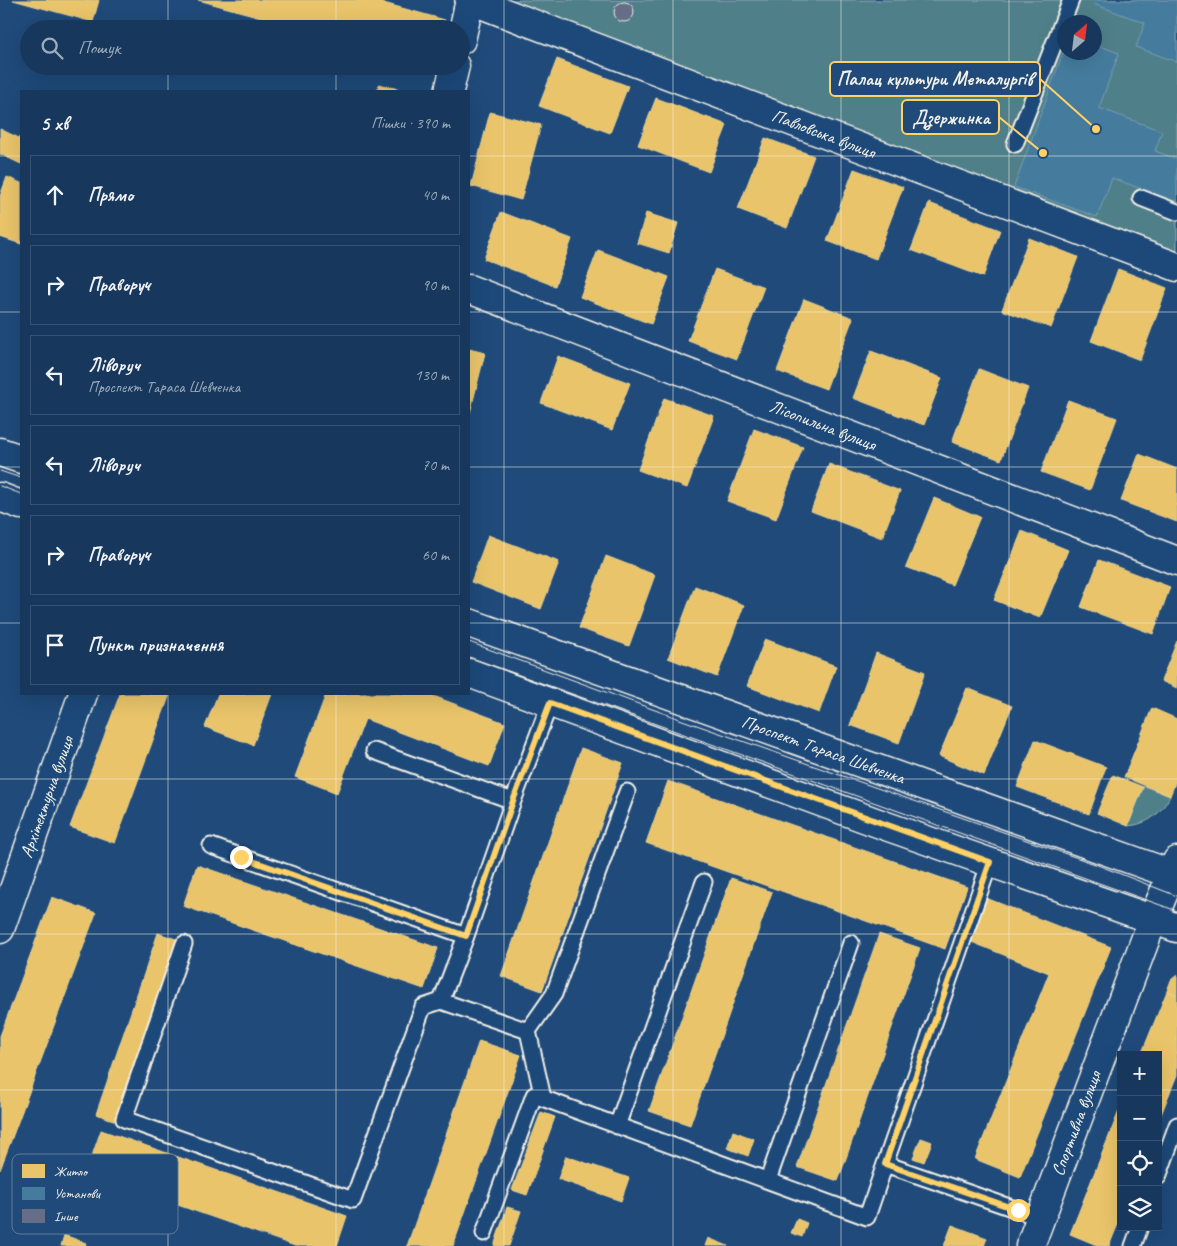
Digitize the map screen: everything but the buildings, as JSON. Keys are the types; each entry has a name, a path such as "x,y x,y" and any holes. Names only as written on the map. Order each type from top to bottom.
{"street":[{"path":"466,20 470,0"},
{"name":"Павловська вулиця","path":"470,0 1177,267"},
{"path":"449,90 453,75"},
{"name":"Лісопильна вулиця","path":"470,289 1177,561"},
{"path":"0,452 20,460"},
{"path":"0,497 20,505"},
{"name":"Проспект Тараса Шевченка","path":"470,624 1175,871"},
{"path":"470,673 1165,924"},
{"name":"Архітектурна вулиця","path":"0,929 83,695"},
{"name":"Спортивна вулиця","path":"1037,1238 1165,924 1175,871"}],"lane":[{"path":"1015,144 1071,0"},
{"path":"1141,198 1177,212"},
{"path":"441,1000 550,703"},
{"path":"374,751 513,801"},
{"path":"543,1098 528,1031 554,994 626,792"},
{"path":"211,846 466,936"},
{"path":"484,1233 534,1095 867,1216 990,862"},
{"path":"617,1126 704,882"},
{"path":"768,1180 851,943"},
{"path":"184,944 124,1119 353,1200 423,1007 441,1000 528,1031"},
{"path":"1162,1166 1177,1125"},
{"path":"885,1164 1037,1238"},
{"path":"1133,1246 1139,1231"}],"green space":[{"path":"499,0 1177,0 1177,254"},
{"path":"1144,786 1170,796 1153,817 1142,823 1128,826"}],"tram line":[{"path":"0,471 20,478"},
{"path":"0,486 20,494"},
{"path":"470,642 685,721 1095,864 1177,896"},
{"path":"470,657 1177,911"}],"place":[{"name":"Палац культури Металургів","path":"1096,129"},
{"name":"Дзержинка","path":"1043,153"}],"route":[{"path":"241,857 466,936 513,801 550,703 990,862 885,1164 1018,1210"}]}
